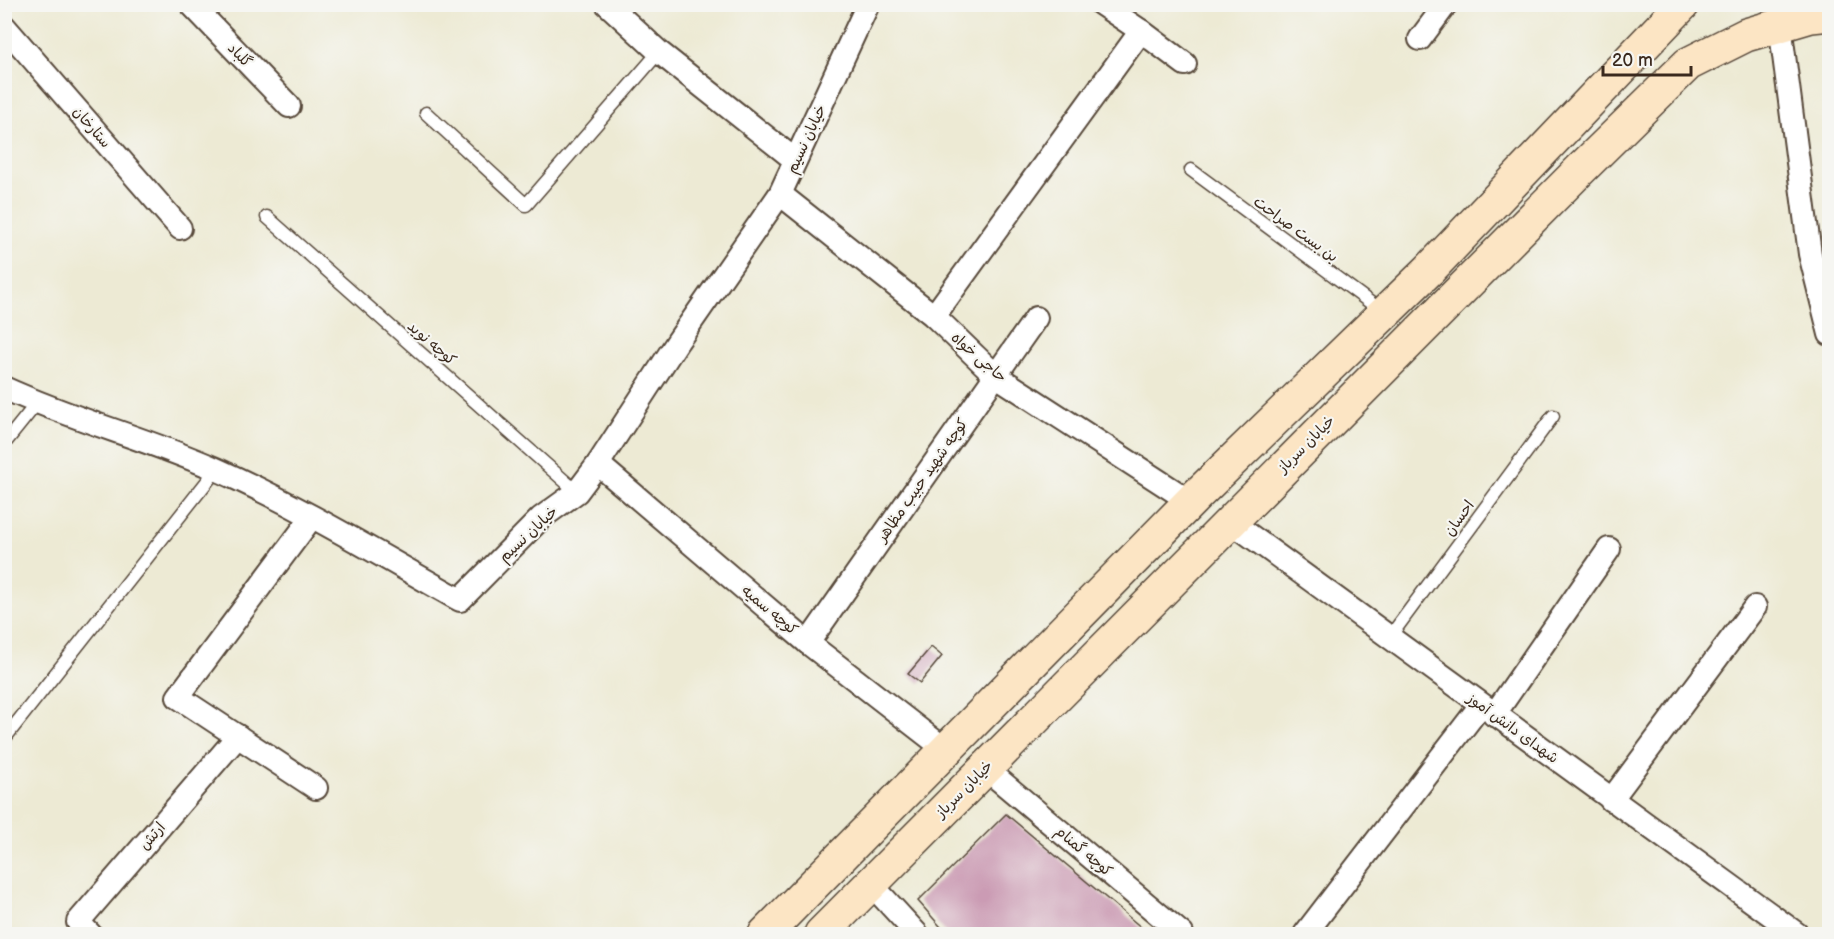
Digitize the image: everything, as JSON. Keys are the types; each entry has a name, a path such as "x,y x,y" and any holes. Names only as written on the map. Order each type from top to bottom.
{"main road":[{"path":"765,934 1191,502 1466,232 1683,4"},
{"name":"خیابان سرباز","path":"821,934 1491,259 1688,64 1746,35 1830,14"},
{"path":"1466,232 1491,259"}],"street":[{"name":"گلباد","path":"190,4 289,106"},
{"path":"607,4 659,52 795,160"},
{"name":"خیابان نسیم","path":"4,388 37,403 217,469 312,517 460,600 541,518 577,492 598,464 678,341 780,194 868,4"},
{"path":"1101,4 1185,64"},
{"path":"1420,39 1446,4"},
{"path":"1780,25 1810,254 1830,334"},
{"name":"ستارخان","path":"4,26 180,228"},
{"path":"934,316 1141,31"},
{"name":"حاجی خواه","path":"780,194 934,316 995,375 1191,502"},
{"name":"کوچه شهید حبیب مظاهر","path":"808,643 1036,318"},
{"name":"کوچه سمیه","path":"598,464 808,643 946,750"},
{"path":"312,517 178,697 316,788"},
{"name":"شهدای دانش آموز","path":"1230,521 1797,934"},
{"path":"1305,934 1488,710 1610,549"},
{"path":"1611,800 1755,607"},
{"name":"ارتش","path":"90,934 78,921 238,736"},
{"name":"کوچه گمنام","path":"985,768 1182,934"},
{"path":"871,884 917,934"}],"lane":[{"path":"426,113 526,205 659,52"},
{"name":"بن بست صراحت","path":"1191,170 1383,312"},
{"name":"کوچه نوید","path":"267,217 577,492"},
{"path":"4,444 37,403"},
{"name":"احسان","path":"1389,638 1553,416"},
{"path":"4,739 217,469"}],"building":[{"path":"931,647 942,656 920,683 908,674"},
{"path":"1006,814 1149,934 947,934 918,901"}]}
